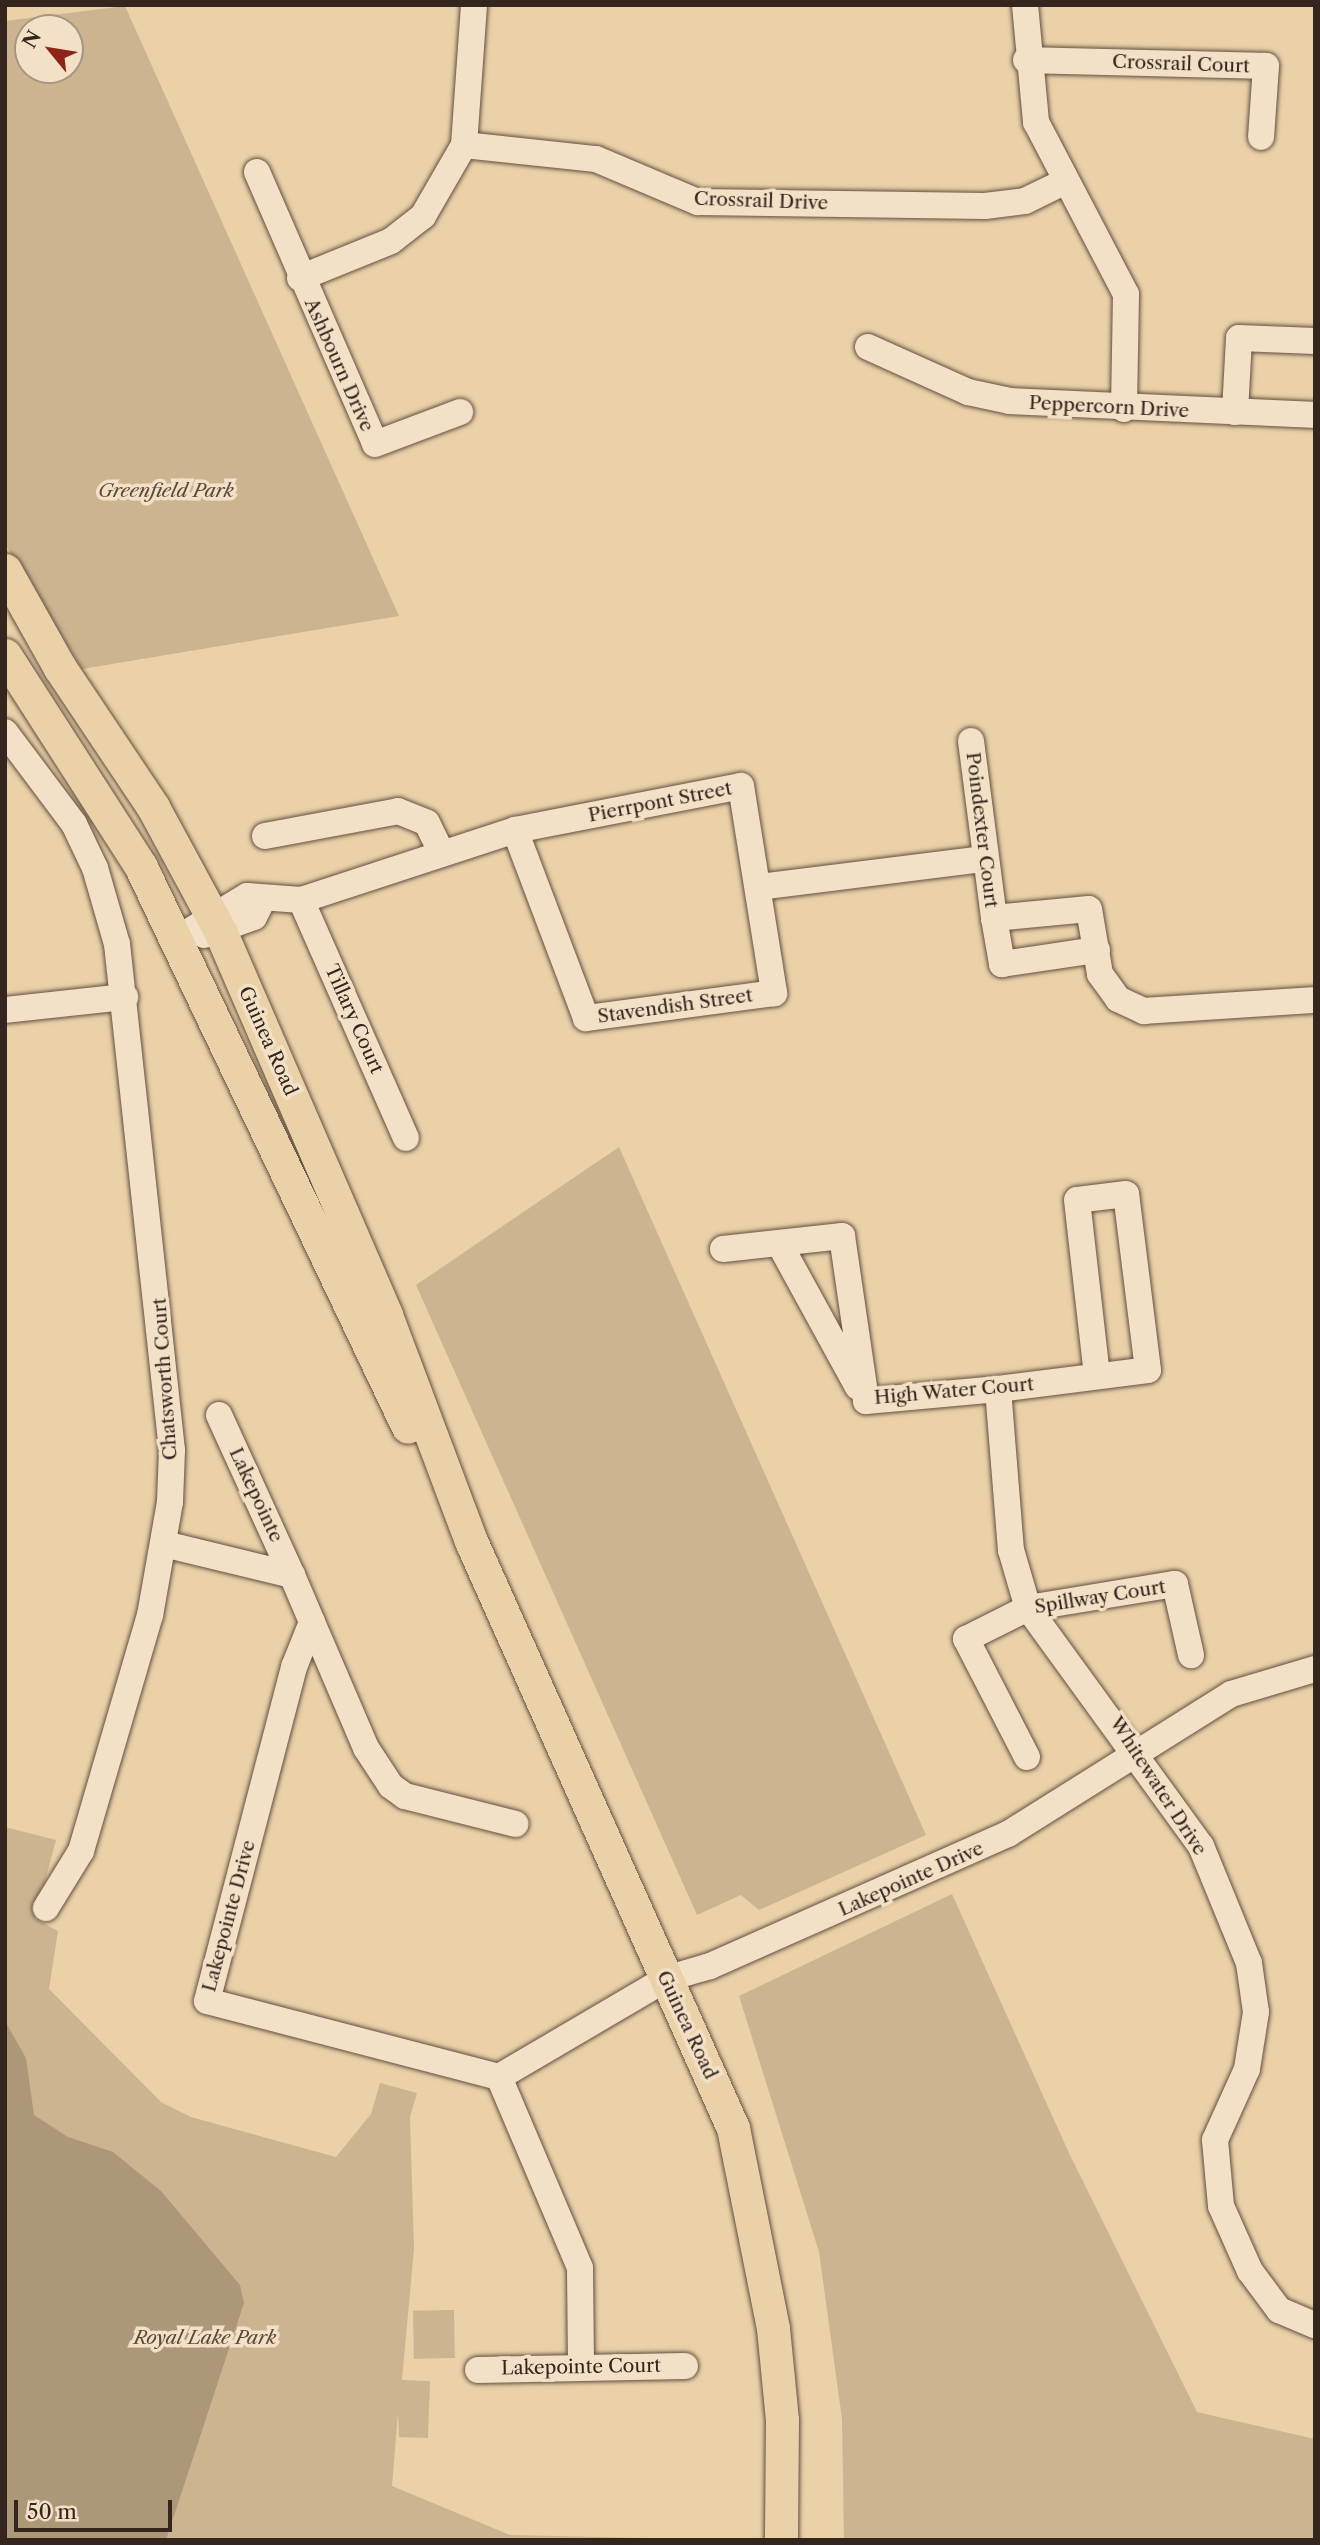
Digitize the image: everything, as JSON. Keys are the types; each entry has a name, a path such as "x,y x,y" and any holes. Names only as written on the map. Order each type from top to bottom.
{"main road":[{"name":"Guinea Road","path":"5,570 60,668 153,807 215,923 386,1315 471,1541"},
{"name":"Guinea Road","path":"5,656 119,828 178,938 291,1193 471,1541 666,1979 701,2048 745,2175 782,2420 781,2540"}],"street":[{"name":"Ashbourn Drive","path":"300,278 391,241 423,216 464,145 474,5"},
{"path":"1025,5 1026,60 1036,122 1063,182 1126,295 1124,409"},
{"name":"Crossrail Court","path":"1026,60 1266,66 1261,137"},
{"name":"Crossrail Drive","path":"464,145 596,159 698,202 985,206 1025,201 1063,182"},
{"name":"Ashbourn Drive","path":"257,172 300,278 375,444 460,412"},
{"path":"1235,412 1238,338 1315,341"},
{"name":"Peppercorn Drive","path":"868,348 968,392 1062,408 1315,415"},
{"path":"5,732 56,795 95,868 125,997 5,1010"},
{"name":"Poindexter Court","path":"971,741 985,859 1002,964 1097,950"},
{"name":"Pierrpont Street","path":"178,938 215,923 254,917 262,901 301,900 515,830 741,786 760,887"},
{"path":"265,836 398,811 427,822 442,854"},
{"name":"Stavendish Street","path":"515,830 586,1018 774,993 760,887"},
{"path":"760,887 985,859"},
{"name":"Tillary Court","path":"301,900 406,1138"},
{"name":"Poindexter Court","path":"994,918 1089,909 1100,974 1118,999 1144,1011 1315,1000"},
{"name":"Chatsworth Court","path":"46,1908 81,1851 150,1615 164,1544 170,1393 125,997"},
{"name":"High Water Court","path":"723,1249 842,1236 866,1401 998,1388 1148,1370 1126,1194 1077,1200 1097,1376"},
{"path":"779,1243 866,1401"},
{"name":"Whitewater Drive","path":"998,1388 1010,1550 1028,1608 1138,1752 1201,1846 1249,1963 1256,2012 1247,2069 1215,2140 1221,2206 1250,2271 1279,2310 1315,2325"},
{"name":"Lakepointe","path":"219,1415 292,1574"},
{"path":"164,1544 292,1574 366,1748 391,1786 405,1796 516,1824"},
{"name":"Spillway Court","path":"1027,1757 966,1639 1028,1608 1175,1584 1191,1655"},
{"name":"Lakepointe Drive","path":"312,1622 293,1667 206,2001 499,2077 666,1979 710,1966 996,1840 1231,1694 1315,1669"},
{"path":"499,2077 580,2268 581,2367"},
{"name":"Lakepointe Court","path":"478,2370 685,2365"}],"green space":[{"name":"Greenfield Park","path":"125,6 399,616 82,669 5,544 5,21 14,20 14,84 84,84 84,14 61,14"},
{"path":"619,1147 926,1835 759,1910 741,1895 697,1915 416,1285"},
{"name":"Royal Lake Park","path":"5,1827 56,1840 35,1919 58,1931 49,1989 161,2102 191,2117 336,2157 371,2114 380,2083 417,2093 410,2117 414,2249 402,2380 430,2381 428,2438 399,2437 398,2413 392,2486 510,2535 737,2540 5,2540"},
{"path":"952,1894 1069,2153 1197,2412 1315,2439 1315,2540 844,2540 842,2419 819,2252 739,1996"},
{"path":"454,2310 455,2358 414,2359 413,2311"}],"shaded area":[{"path":"5,2021 26,2058 34,2115 68,2137 113,2152 161,2191 240,2285 244,2303 166,2540 5,2540"}]}
